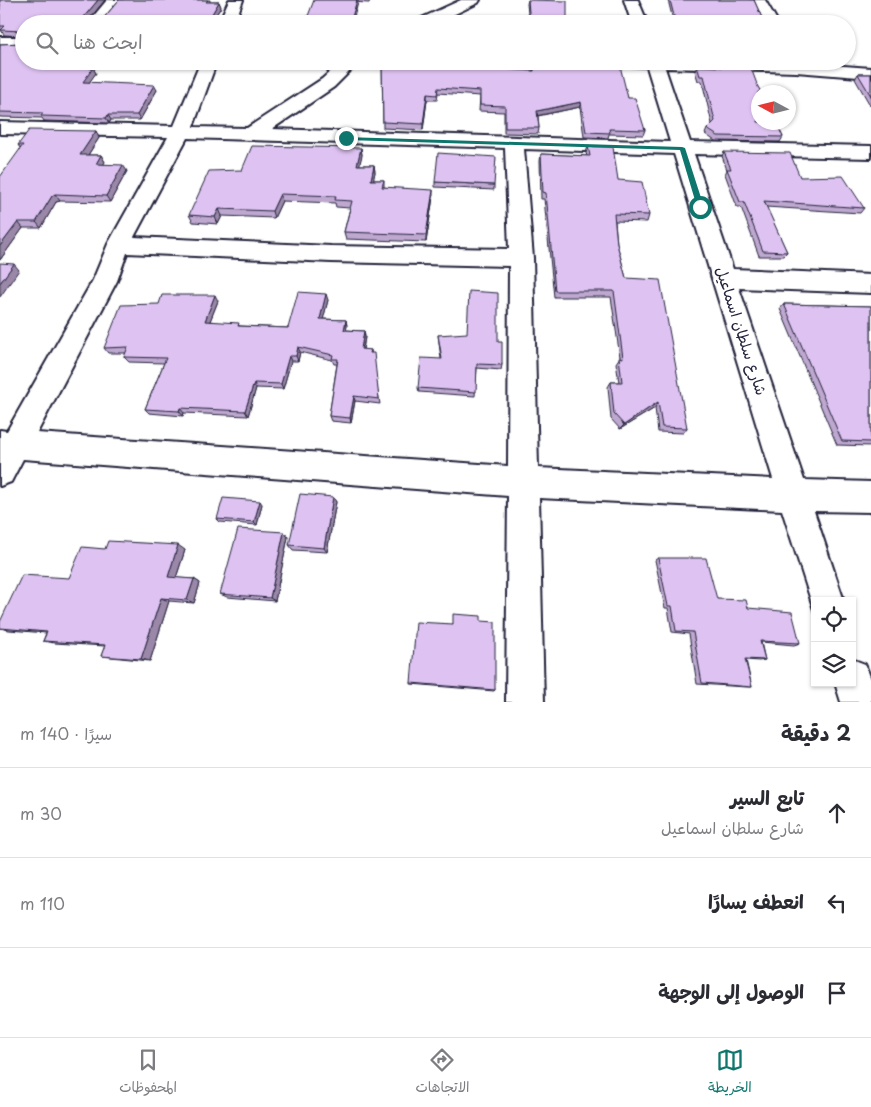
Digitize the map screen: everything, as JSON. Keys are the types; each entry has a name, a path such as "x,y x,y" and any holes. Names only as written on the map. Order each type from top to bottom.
{"street":[{"path":"102,15 115,0"},
{"path":"230,15 236,0"},
{"path":"440,15 473,0"},
{"path":"631,0 637,15"},
{"path":"758,0 766,15"},
{"path":"0,42 15,42"},
{"path":"0,472 7,444 105,281 119,244 181,132 205,70"},
{"path":"250,134 328,82 342,70"},
{"name":"شارع سلطان اسماعيل","path":"658,70 826,597"},
{"path":"845,70 871,73"},
{"path":"8,133 181,132 871,152"},
{"path":"514,143 521,258 525,702"},
{"path":"119,244 331,254 521,258"},
{"path":"724,278 871,284"},
{"path":"7,444 522,482 871,497"},
{"path":"855,687 860,702"}],"building":[{"path":"0,0 98,0 86,15 15,15 15,31 1,30 5,26 0,26"},
{"path":"119,0 208,0 206,2 219,2 211,15 106,15"},
{"path":"314,0 357,0 353,15 308,15"},
{"path":"528,0 567,1 567,15 529,15"},
{"path":"670,0 754,0 761,15 674,15"},
{"path":"15,43 15,70 92,70 83,82 154,85 137,115 108,115 106,118 41,116 43,113 0,112 0,44"},
{"path":"382,70 621,70 628,98 635,98 645,130 609,129 610,133 586,132 581,102 537,111 539,128 505,128 505,106 480,105 480,91 438,88 437,95 427,94 423,124 383,122"},
{"path":"698,70 752,70 757,85 751,85 751,130 780,130 783,137 718,136 707,129 715,121 704,76 700,76"},
{"path":"858,74 871,74 871,96"},
{"path":"29,130 96,131 80,155 101,155 96,164 123,165 106,196 55,194 36,222 18,222 0,246 0,177 23,145 18,145"},
{"path":"252,146 361,148 357,165 374,165 371,180 384,180 382,187 433,190 426,235 344,232 352,201 335,200 336,196 280,194 272,211 219,209 215,217 189,215 209,171 242,170"},
{"path":"588,146 613,147 618,180 642,182 649,215 614,214 617,244 626,278 660,280 687,428 662,427 658,402 624,425 614,414 611,382 622,382 619,357 623,358 614,291 555,291 546,193 543,192 541,154 590,156"},
{"path":"724,152 790,153 800,177 843,176 864,208 764,201 787,252 763,251 744,202 740,202 727,169 731,169"},
{"path":"438,153 496,157 494,185 435,182"},
{"path":"0,263 14,264 0,283"},
{"path":"469,291 498,293 498,342 502,342 502,365 477,364 476,392 418,388 421,358 442,359 438,335 467,333"},
{"path":"298,292 326,294 320,319 346,320 344,330 364,331 361,349 371,350 370,353 374,353 379,399 354,396 350,418 329,416 338,359 332,359 333,355 298,347 296,356 289,356 281,384 254,383 245,411 180,408 179,411 145,409 166,358 124,357 128,347 104,348 121,305 159,304 162,295 215,295 205,321 239,323 238,326 288,328"},
{"path":"784,304 871,306 871,442 842,441"},
{"path":"300,494 333,497 324,548 289,545"},
{"path":"223,498 260,501 254,522 217,519"},
{"path":"238,529 284,532 270,598 220,594"},
{"path":"108,541 178,545 168,577 194,579 187,600 161,598 141,659 101,656 105,645 43,641 47,632 0,628 0,622 22,575 69,578 82,547 105,549"},
{"path":"658,558 706,558 717,599 746,600 748,608 792,612 800,643 760,641 765,660 745,659 752,687 702,683 693,632 676,631 672,606 668,606"},
{"path":"453,614 481,616 481,621 495,622 495,690 411,683 416,622 453,624"}],"route":[{"path":"346,138 682,148 700,207"}]}
